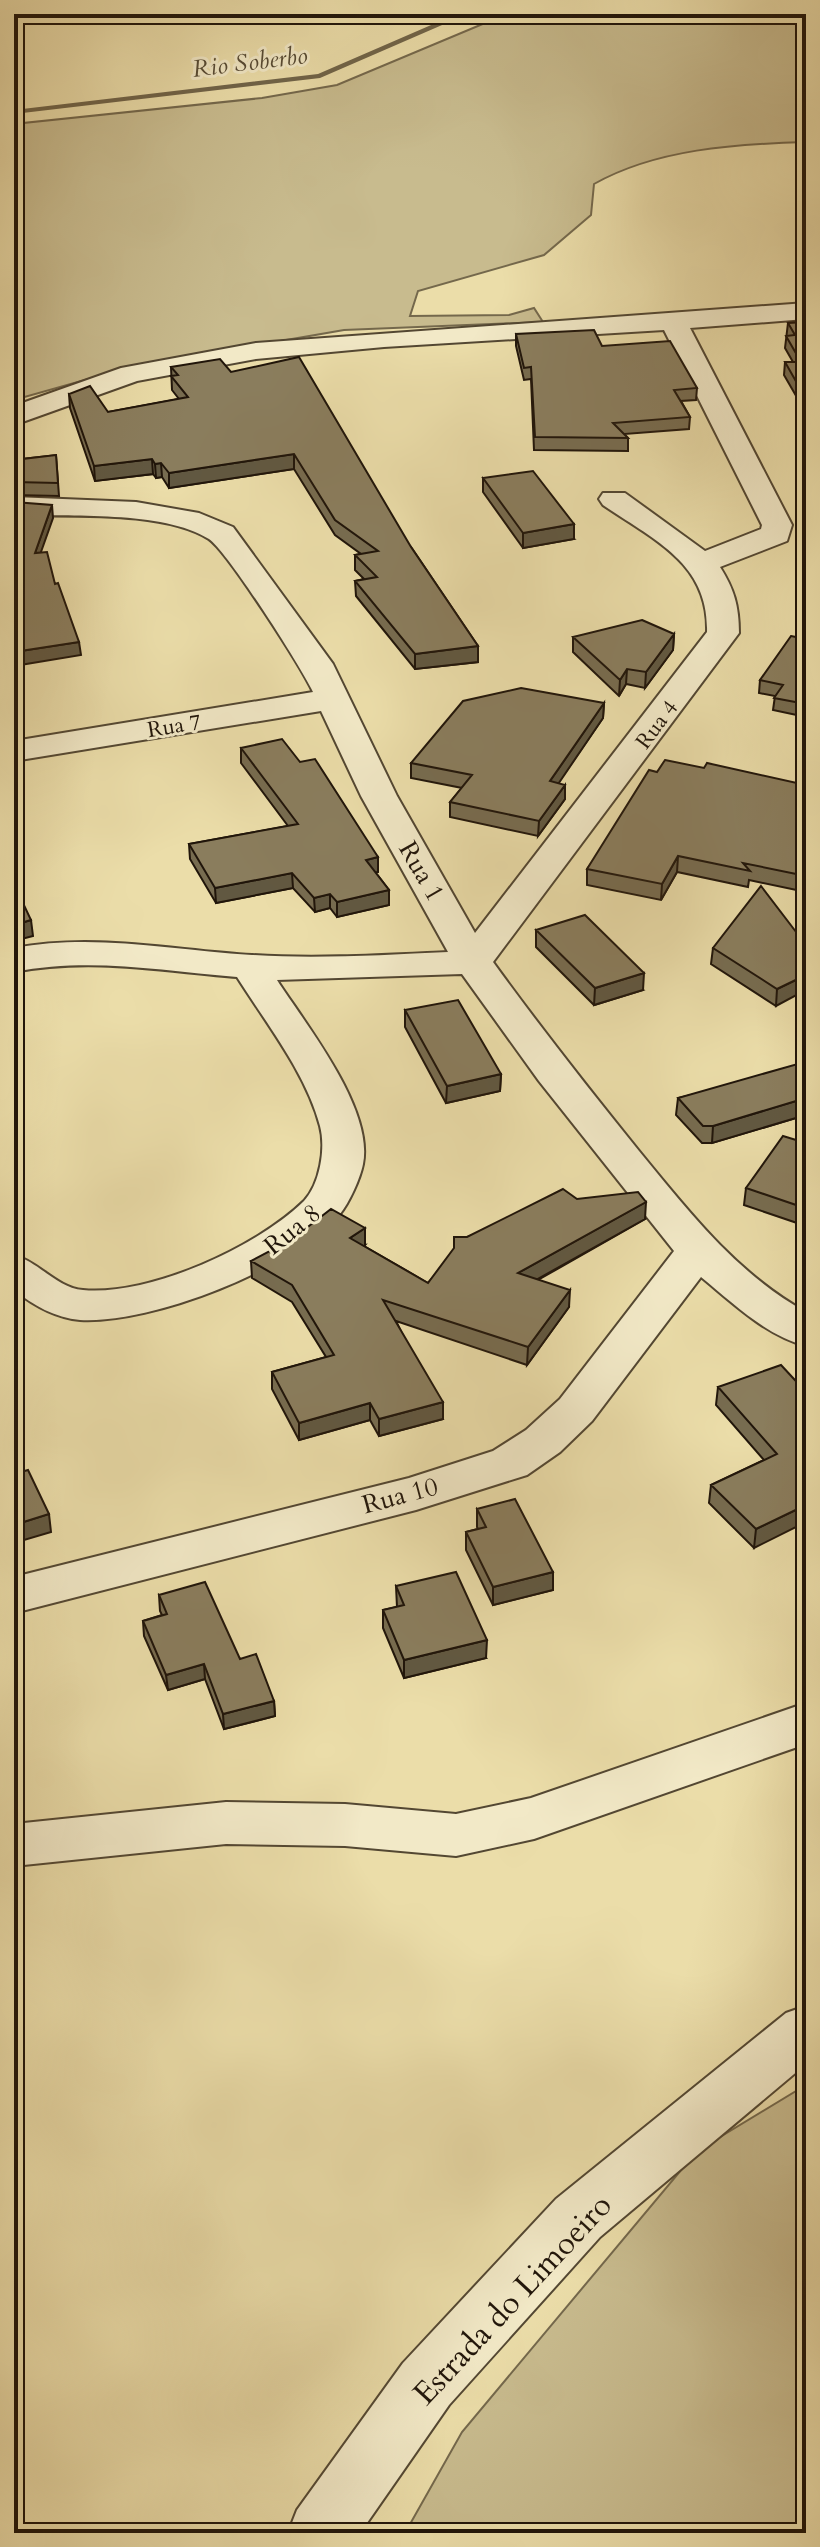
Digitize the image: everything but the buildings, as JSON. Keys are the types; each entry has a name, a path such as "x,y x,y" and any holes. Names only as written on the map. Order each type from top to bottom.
{"street":[{"path":"14,416 93,385 161,368 257,353 409,338 806,311"},
{"path":"673,322 769,503 777,525 791,533"},
{"name":"Rua 4","path":"473,962 723,633 726,616 723,597 715,578 702,563 614,499"},
{"name":"Rua 1","path":"14,506 136,511 188,519 222,534 316,664 379,796 473,962 553,1072 697,1251 772,1312 806,1331"},
{"path":"702,563 791,533"},
{"name":"Rua 7","path":"14,751 333,699"},
{"path":"14,960 57,951 111,950 250,967 473,962"},
{"name":"Rua 8","path":"14,1269 51,1296 77,1305 114,1305 184,1286 257,1257 324,1206 342,1164 341,1127 314,1068 250,967"},
{"name":"Rua 10","path":"14,1595 416,1493 510,1463 543,1441 576,1410 697,1251"},
{"path":"14,1845 226,1823 345,1825 456,1835 534,1818 806,1723"},
{"name":"Estrada do Limoeiro","path":"321,2533 426,2384 578,2218 806,2030"}],"shaded area":[{"path":"520,14 659,18 806,14 806,142 752,144 697,151 618,172 594,184 591,215 544,255 418,291 410,316 509,315 534,308 543,322 344,330 131,367 14,400 14,124 262,98 337,85 485,23"},
{"path":"806,2085 806,2533 405,2533 462,2432 697,2151"}],"waterway":[{"name":"Rio Soberbo","path":"14,112 320,76 447,20 480,14"}]}
